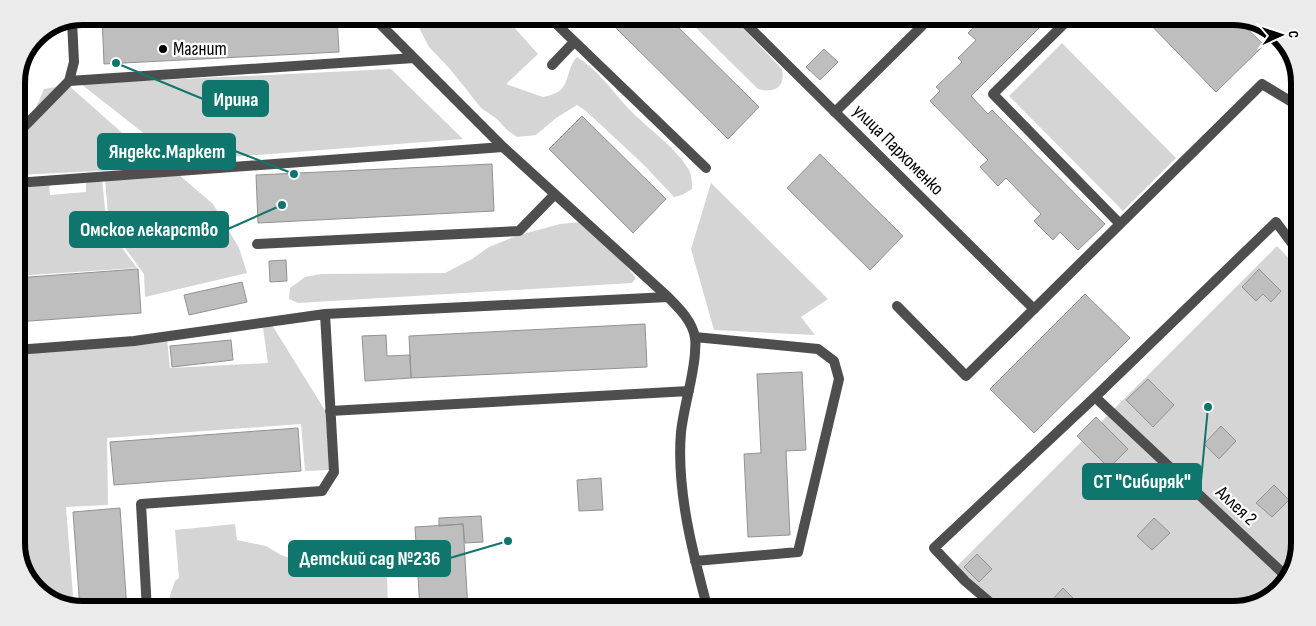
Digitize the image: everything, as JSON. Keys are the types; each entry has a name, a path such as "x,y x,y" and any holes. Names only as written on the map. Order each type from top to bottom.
{"street":[{"path":"381,25 503,147 668,297 687,318 695,338 694,372 681,433 682,490 695,561 706,601"},
{"path":"557,25 706,168"},
{"name":"улица Пархоменко","path":"747,25 1034,309"},
{"path":"835,112 923,25"},
{"path":"1063,25 993,94 1120,224"},
{"path":"25,126 69,81 74,62 72,26"},
{"path":"552,65 574,42"},
{"path":"69,81 414,58"},
{"path":"898,306 966,376 1262,84 1291,102"},
{"path":"25,182 503,147"},
{"path":"257,244 520,231 555,194"},
{"path":"988,601 965,581 934,548 1095,397 1276,222 1291,242"},
{"path":"25,349 134,341 325,314 668,297"},
{"path":"146,601 141,504 322,491 334,472 325,314"},
{"path":"695,338 818,349 834,361 839,379 798,552 695,561"},
{"path":"330,411 689,391"},
{"name":"Аллея 2","path":"1095,397 1282,573"}],"shaded area":[{"path":"418,25 512,25 538,54 506,84 543,97 562,89 577,57 599,75 629,109 669,145 683,161 689,170 692,189 674,197 644,165 586,111 577,105 556,118 536,135 517,137 481,108 450,69 429,47"},
{"path":"693,25 740,25 782,69 782,80 778,88 769,91 758,89"},
{"path":"1062,43 1176,158 1123,211 1009,96"},
{"path":"391,69 463,139 179,161 81,84"},
{"path":"68,85 162,168 25,175 25,134 44,89"},
{"path":"178,174 213,204 239,248 247,273 145,297 144,274 109,226 105,179"},
{"path":"102,179 107,227 137,268 25,275 25,184 49,182 50,195 86,192 86,180"},
{"path":"711,183 828,299 801,317 815,335 714,330 691,249"},
{"path":"581,222 623,262 636,278 632,283 298,303 289,299 290,288 305,277 321,274 445,273 472,259 489,247 516,236 560,224"},
{"path":"1277,246 1291,261 1291,543 1287,565 1271,587 1259,595 1241,601 993,601 956,567"},
{"path":"272,325 326,412 329,470 305,471 301,424 107,438 108,505 66,507 73,600 61,597 45,587 31,569 25,547 25,351 167,339 170,368 268,363 263,328"},
{"path":"235,524 237,540 266,546 281,555 320,569 349,567 379,552 387,574 388,601 168,601 175,581 179,578 175,530"}],"building":[{"path":"102,25 338,25 339,52 104,64"},
{"path":"613,25 676,25 759,107 728,139"},
{"path":"976,25 1036,25 1039,28 971,96 988,114 992,110 1105,224 1078,250 1060,232 1053,240 1034,221 1041,214 1006,178 998,186 980,167 988,160 930,101 940,91 936,87 962,62 958,58 976,40 968,33"},
{"path":"1151,25 1244,26 1256,37 1256,53 1216,92"},
{"path":"824,49 838,62 820,80 806,67"},
{"path":"582,116 666,199 633,233 549,149"},
{"path":"820,154 903,236 870,270 787,188"},
{"path":"492,164 494,211 258,223 256,175"},
{"path":"286,260 287,281 270,282 269,261"},
{"path":"138,269 141,313 25,321 25,277"},
{"path":"1259,269 1281,291 1271,302 1263,294 1256,301 1242,287"},
{"path":"242,282 247,302 189,315 184,295"},
{"path":"1085,294 1130,338 1034,433 990,389"},
{"path":"645,324 647,367 411,378 409,336"},
{"path":"386,335 387,356 410,355 411,378 365,381 362,336"},
{"path":"231,340 233,360 172,367 170,346"},
{"path":"802,372 806,450 786,451 790,535 748,537 744,454 761,453 757,374"},
{"path":"1148,379 1174,405 1153,427 1126,400"},
{"path":"1096,417 1128,449 1109,468 1077,436"},
{"path":"1221,426 1236,441 1219,459 1204,444"},
{"path":"298,428 301,471 114,485 110,442"},
{"path":"601,478 603,510 579,511 577,480"},
{"path":"1274,485 1289,500 1272,517 1256,503"},
{"path":"120,508 126,601 79,601 73,512"},
{"path":"481,516 483,542 465,543 463,524 439,526 439,518"},
{"path":"1154,518 1170,533 1152,550 1137,536"},
{"path":"463,524 467,601 419,601 415,527"},
{"path":"977,554 992,569 979,582 964,567"},
{"path":"1063,588 1076,601 1051,601"}],"place":[{"name":"Магнит","path":"163,49"},
{"name":"Ирина","path":"116,63"},
{"name":"Яндекс.Маркет","path":"294,174"},
{"name":"Омское лекарство","path":"282,205"},
{"name":"СТ \"Сибиряк\"","path":"1208,407"},
{"name":"Детский сад №236","path":"508,541"}]}
